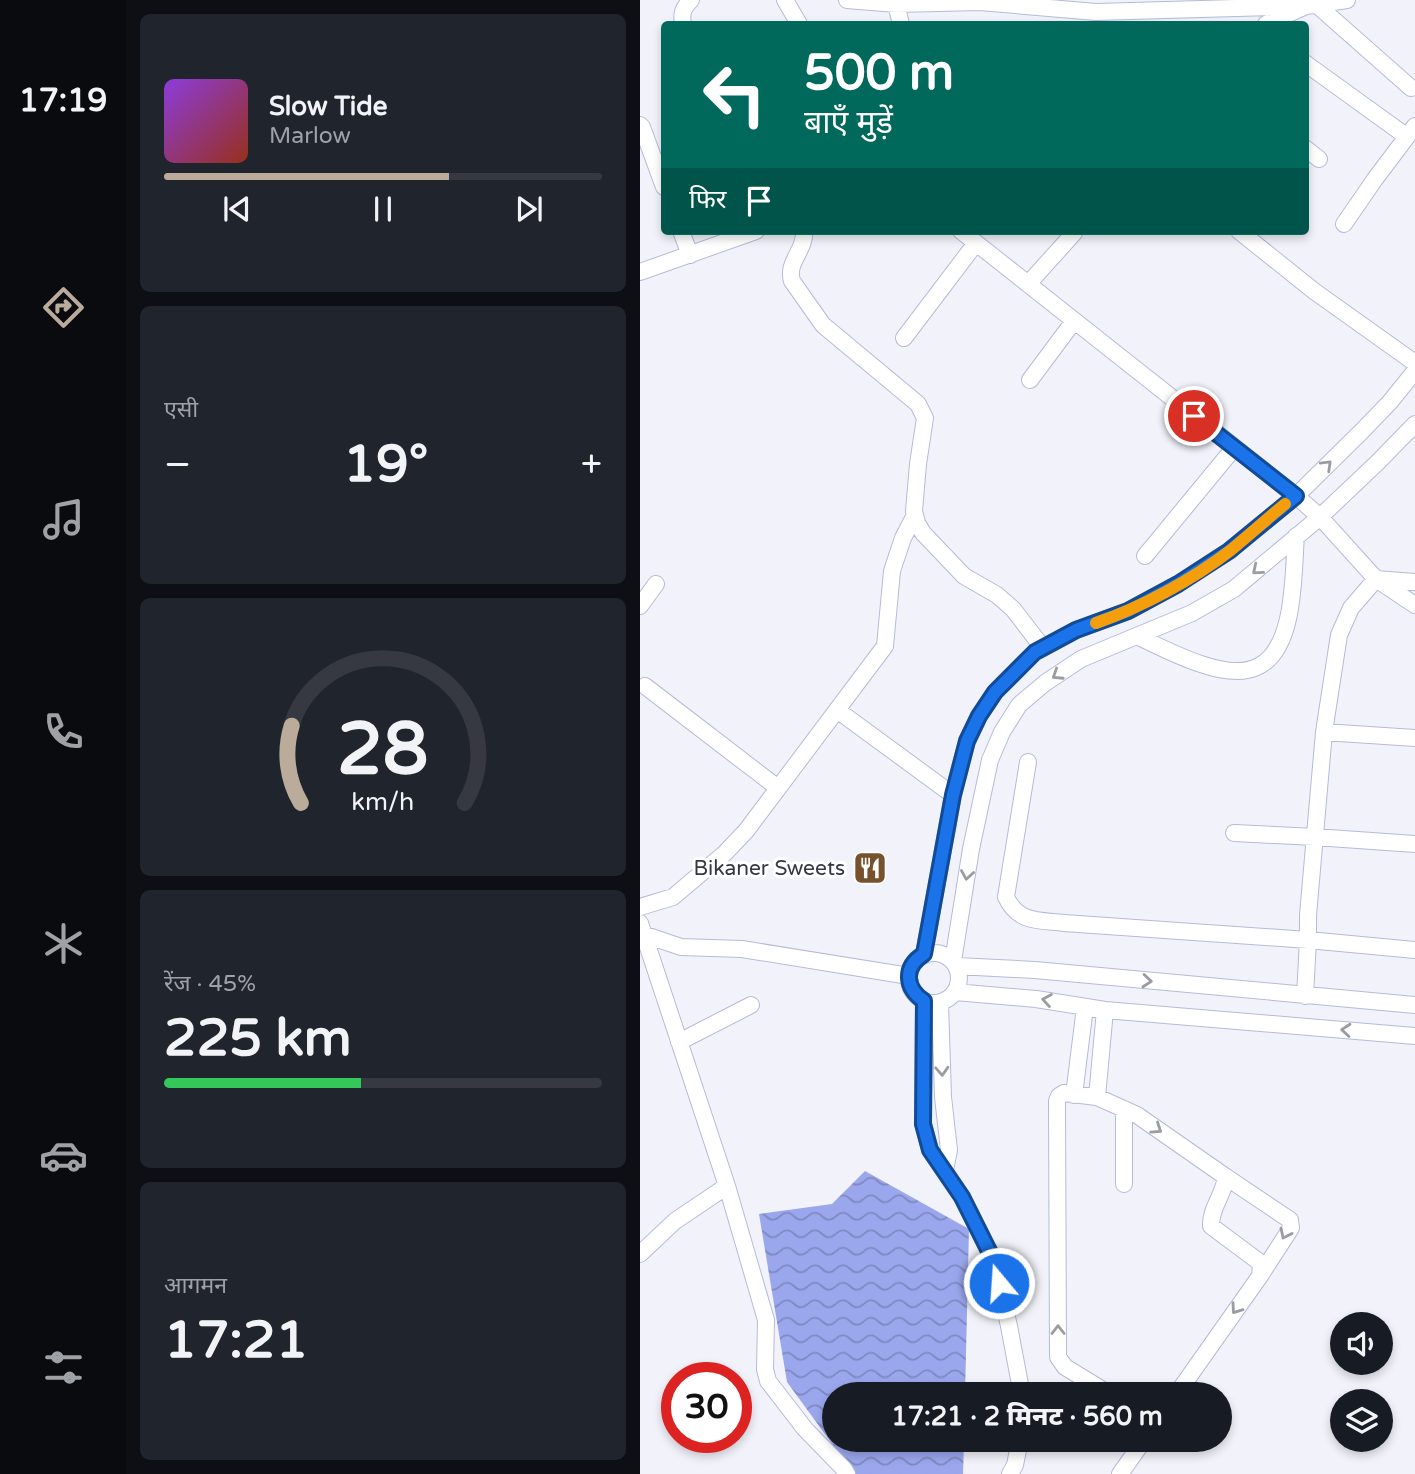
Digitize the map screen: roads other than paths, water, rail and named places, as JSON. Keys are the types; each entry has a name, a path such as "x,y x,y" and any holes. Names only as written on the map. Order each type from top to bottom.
{"street":[{"path":"682,21 683,10 691,0"},
{"path":"785,0 797,21"},
{"path":"847,0 1067,5 1096,12 1312,6 1342,0"},
{"path":"895,2 900,21"},
{"path":"1274,21 1312,6"},
{"path":"1312,6 1411,88"},
{"path":"1309,66 1410,131 1344,224"},
{"path":"640,125 661,179"},
{"path":"1309,151 1319,159"},
{"path":"682,235 690,256"},
{"path":"804,235 803,245 791,267 792,281 823,325 922,410 925,418 918,464 916,523 964,576 997,595 1013,609 1043,648"},
{"path":"966,235 1296,496 1320,517 1376,579 1415,605"},
{"path":"1028,284 1072,235"},
{"path":"1244,235 1314,291 1415,363"},
{"path":"640,272 690,256 717,237"},
{"path":"904,338 975,243"},
{"path":"1030,380 1074,321"},
{"path":"924,954 953,795 967,741 995,692 1035,652 1076,630 1128,611 1178,584 1229,551 1296,496 1390,402 1415,371"},
{"path":"1414,424 1378,463 1320,517 1234,589 1192,613 1081,659 1045,683 1019,705 1002,732 990,760 971,849 955,963 960,979 955,992 946,1001 932,1002 912,990 909,976 914,962 924,954 936,952 955,963 1415,1005"},
{"path":"1397,443 1415,445"},
{"path":"1145,556 1234,448"},
{"path":"640,907 673,897 725,853 746,831 885,646 892,571 903,538 915,515"},
{"path":"1137,636 1200,664 1225,670 1244,670 1259,666 1271,656 1280,643 1286,627 1291,604 1296,536"},
{"path":"1376,579 1415,582"},
{"path":"1305,996 1308,915 1324,732 1339,635 1351,608 1376,579"},
{"path":"640,606 656,584"},
{"path":"645,686 778,788"},
{"path":"837,710 953,795"},
{"path":"1324,732 1415,738"},
{"path":"1028,762 1006,897 1012,909 1022,916 1064,923 1415,950"},
{"path":"1234,833 1415,844"},
{"path":"641,930 681,947 742,949 909,976"},
{"path":"641,930 646,960 680,1042 727,1186 766,1320 765,1369 768,1381 805,1429 847,1474"},
{"path":"646,960 681,947"},
{"path":"955,992 1036,999 1105,1010 1415,1036"},
{"path":"932,1002 949,1150 945,1170"},
{"path":"932,1002 923,1124 930,1150 962,1197 994,1261 1020,1382"},
{"path":"680,1042 751,1004"},
{"path":"1074,1095 1085,1007"},
{"path":"1097,1097 1105,1010"},
{"path":"1090,1382 1065,1367 1058,1357 1057,1101 1061,1094 1097,1097 1137,1115 1290,1220 1291,1228 1260,1276 1185,1382"},
{"path":"1124,1109 1124,1184"},
{"path":"1226,1177 1211,1226 1258,1261 1261,1266 1260,1276"},
{"path":"640,1254 675,1221 727,1186"},
{"path":"1010,1474 1018,1452"},
{"path":"1120,1474 1136,1452"}],"water":[{"path":"865,1171 969,1229 965,1382 822,1382 822,1430 787,1382 759,1214 832,1204"},
{"path":"838,1452 964,1452 963,1474 854,1474"}],"place":[{"name":"Bikaner Sweets","path":"870,868"}]}
